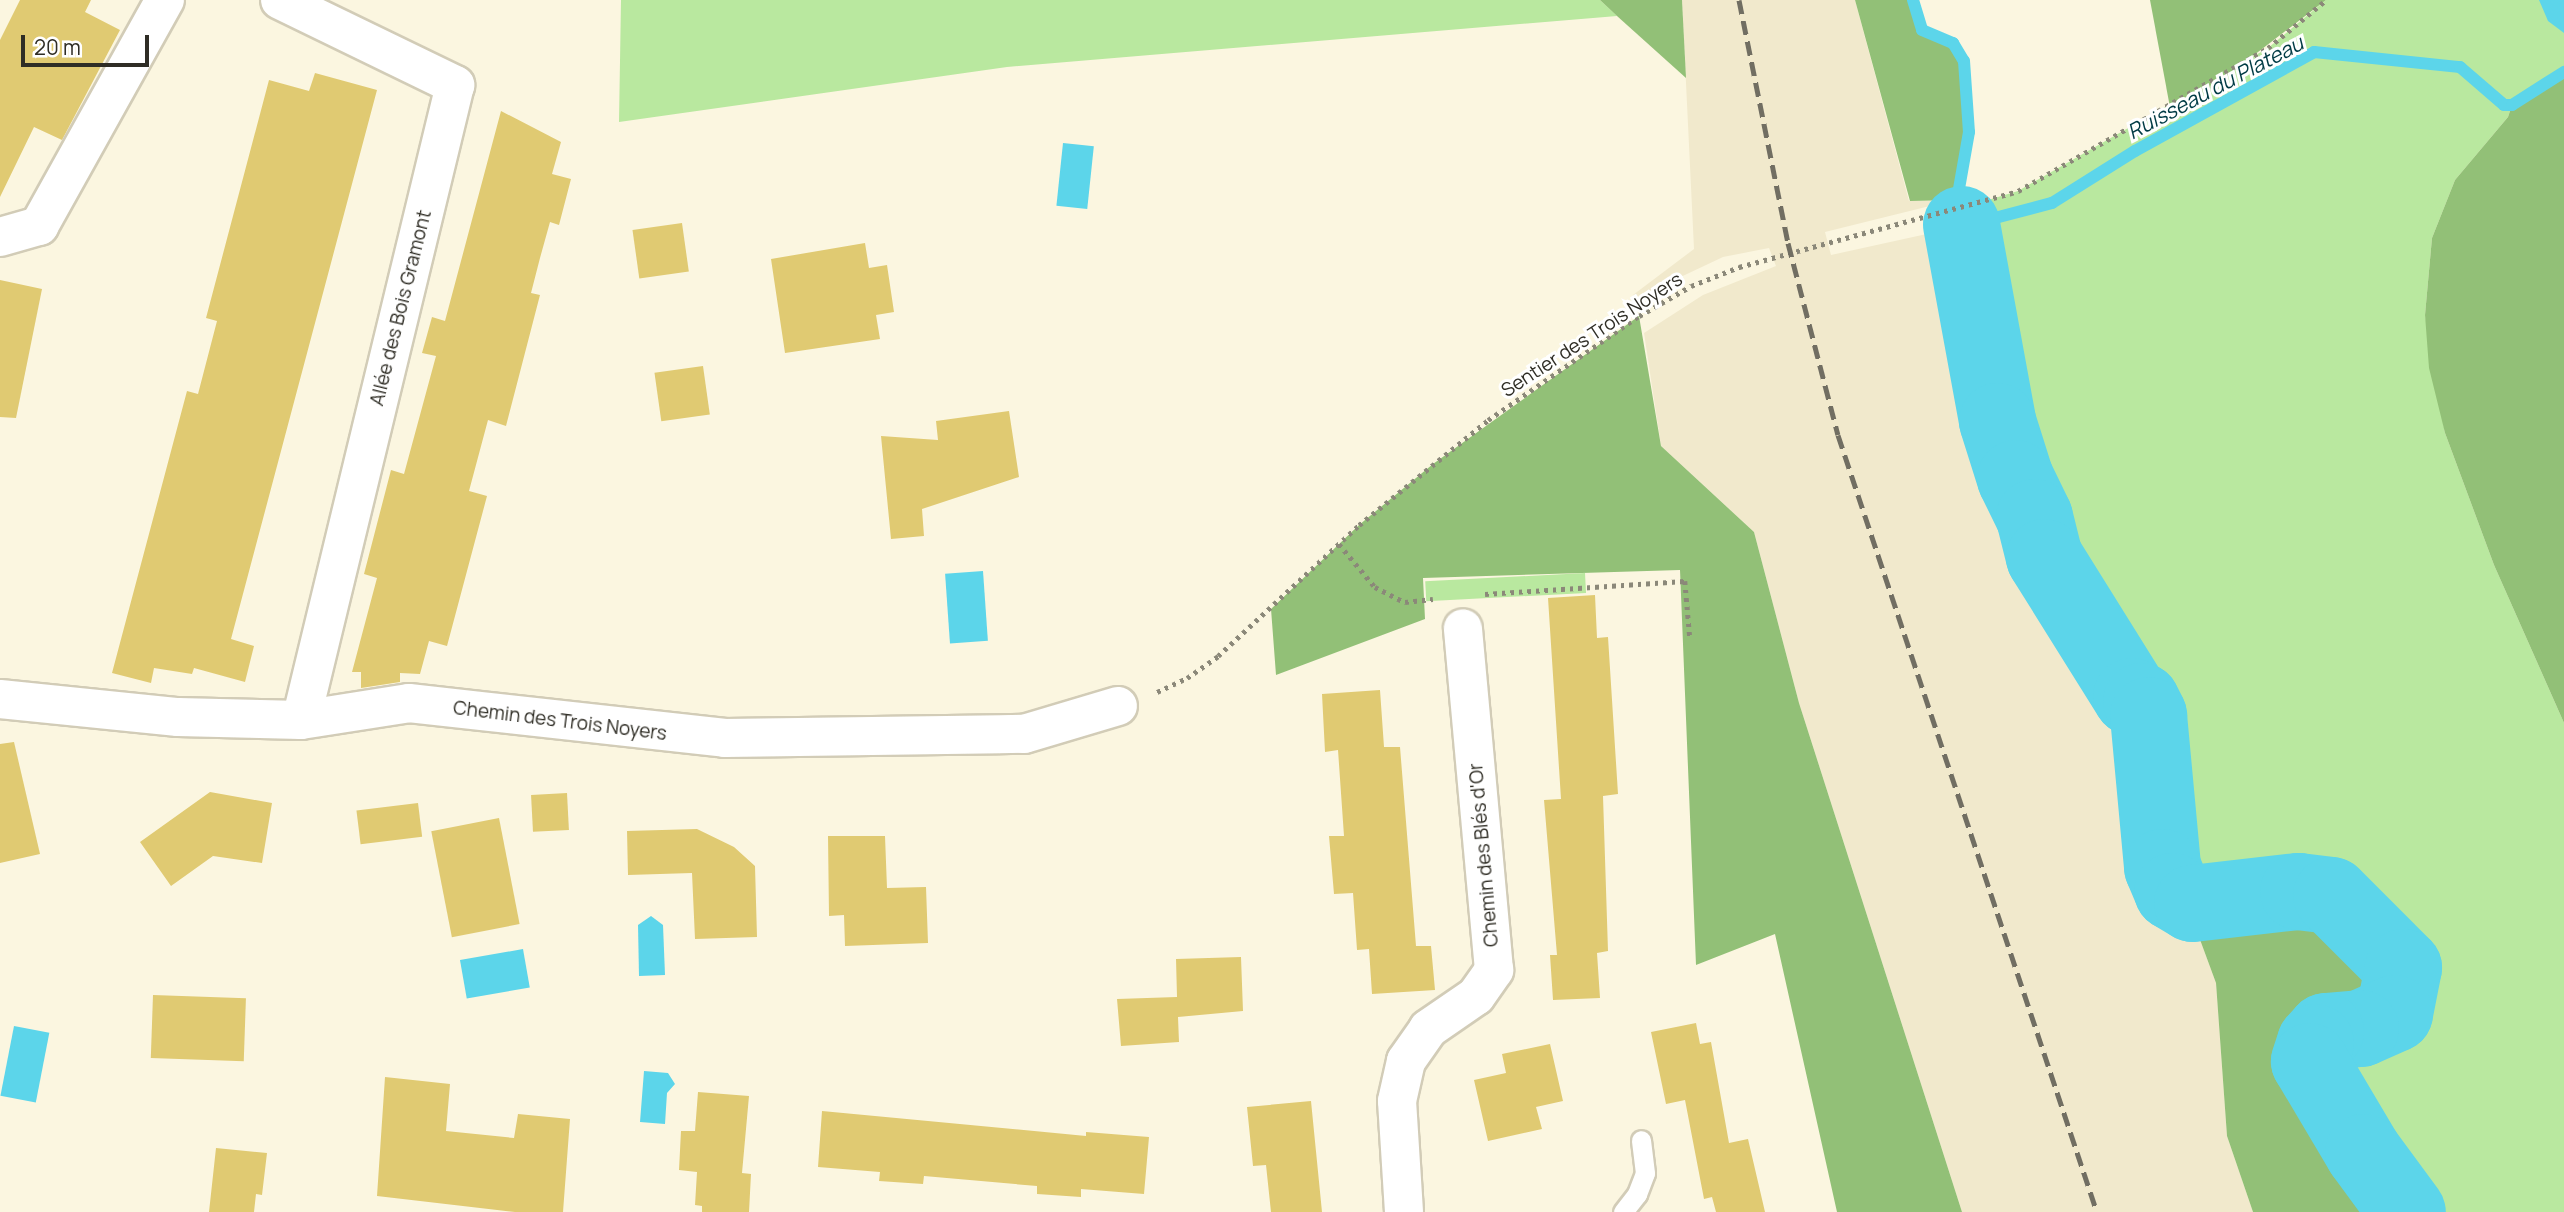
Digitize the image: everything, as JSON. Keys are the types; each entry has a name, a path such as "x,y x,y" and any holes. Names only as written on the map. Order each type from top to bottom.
{"street":[{"path":"0,237 39,226 165,0"},
{"name":"Allée des Bois Gramont","path":"281,0 455,85 301,720"},
{"name":"Chemin des Blés d'Or","path":"1404,1212 1397,1101 1406,1061 1428,1028 1476,996 1494,970 1462,612"},
{"name":"Chemin des Trois Noyers","path":"0,699 178,717 301,720 409,703 725,737 1024,734 1118,706"}],"lane":[{"path":"1623,1212 1645,1173 1641,1140"}],"path":[{"name":"Sentier des Trois Noyers","path":"1118,706 1202,669 1339,544 1488,420 1639,316 1691,286 1732,270 2018,191 2268,48 2326,0"},
{"path":"1339,544 1375,587 1405,602 1462,612 1685,581 1690,638"}],"shaded area":[{"path":"1682,0 1855,0 1909,201 1950,201 1825,232 1831,255 1954,228 1989,436 2017,509 2033,593 2141,755 2157,886 2170,903 2189,910 2216,983 2227,1136 2253,1212 1962,1212 1799,703 1754,532 1661,446 1644,333 1703,295 1776,266 1769,248 1723,257 1634,299 1633,295 1694,249"}],"green space":[{"path":"621,0 1600,0 1617,16 1007,67 619,122"},
{"path":"1600,0 1682,0 1686,78 1617,16"},
{"path":"1855,0 1913,0 1922,30 1953,43 1964,61 1969,132 1957,200 1910,201"},
{"path":"2150,0 2326,0 2172,118"},
{"path":"2326,0 2564,0 2564,72 2512,105 2508,117 2455,180 2432,238 2425,315 2445,433 2494,565 2564,723 2564,1212 2407,1212 2363,1152 2309,1061 2315,1042 2325,1031 2360,1028 2298,891 2192,903 2172,891 2162,867 2148,715 2141,701 2131,696 2044,557 2034,517 2015,478 1997,421 1958,209 2018,191 2268,48"},
{"path":"2564,72 2564,723 2494,565 2445,433 2429,368 2425,315 2432,238 2455,180 2508,117 2512,105"},
{"path":"1639,316 1661,446 1754,532 1799,703 1962,1212 1837,1212 1775,934 1696,965 1680,570 1423,578 1425,619 1276,675 1271,609 1359,525 1433,464"},
{"path":"2017,509 2037,561 2122,704 2137,716 2141,755 2033,593"},
{"path":"1585,573 1586,593 1426,601 1425,581"},
{"path":"2298,891 2331,895 2403,967 2394,1013 2360,1028 2325,1031 2315,1042 2309,1061 2363,1152 2407,1212 2253,1212 2227,1136 2216,983 2185,899 2193,903"}],"water":[{"path":"2539,0 2564,0 2564,33 2548,21"},
{"path":"1063,143 1094,146 1087,209 1056,206"},
{"path":"983,571 988,641 950,643 945,574"},
{"path":"651,916 663,925 665,975 639,976 638,925"},
{"path":"523,949 530,987 467,999 460,960"},
{"path":"14,1026 49,1033 36,1103 0,1096"},
{"path":"644,1071 668,1073 675,1084 667,1093 665,1124 640,1122"}],"building":[{"path":"20,0 91,0 85,12 120,30 62,140 34,127 0,197 0,40"},
{"path":"315,73 377,90 231,639 254,646 245,682 194,668 192,674 154,668 151,683 112,673 187,391 198,394 217,321 206,318 269,80 309,91"},
{"path":"501,111 561,142 552,174 571,179 559,225 550,222 540,258 531,293 540,295 506,426 488,420 469,491 487,496 447,646 429,641 420,674 400,673 400,682 361,688 361,672 352,672 377,578 364,574 391,470 404,474 436,356 422,353 432,317 445,321"},
{"path":"682,223 689,272 639,278 632,230"},
{"path":"865,243 869,268 887,265 894,312 876,315 880,339 785,353 771,259"},
{"path":"0,280 42,289 16,418 0,417"},
{"path":"703,366 710,415 661,421 654,373"},
{"path":"1009,411 1019,477 922,509 924,536 891,539 881,436 938,440 936,421"},
{"path":"1595,595 1597,638 1608,637 1618,794 1603,796 1608,951 1597,953 1600,998 1553,1000 1550,955 1557,955 1544,800 1561,799 1548,598"},
{"path":"1380,690 1384,747 1400,747 1416,946 1431,946 1435,990 1372,994 1369,949 1357,950 1353,893 1334,894 1329,836 1344,836 1338,750 1325,752 1322,694"},
{"path":"14,742 40,854 0,863 0,744"},
{"path":"210,792 272,803 262,863 213,856 171,886 140,842"},
{"path":"567,793 569,830 533,832 531,795"},
{"path":"418,803 422,837 361,844 356,811"},
{"path":"499,818 520,924 452,937 431,831"},
{"path":"697,829 734,847 755,866 757,937 695,939 692,873 628,875 627,831"},
{"path":"828,836 885,836 887,888 926,887 928,943 845,946 844,915 829,916"},
{"path":"1241,957 1243,1011 1178,1017 1179,1042 1121,1046 1117,999 1177,997 1176,959"},
{"path":"153,995 246,998 244,1061 151,1058"},
{"path":"1696,1023 1700,1044 1711,1042 1729,1143 1748,1139 1765,1212 1716,1212 1712,1197 1704,1199 1685,1100 1666,1104 1651,1032"},
{"path":"1550,1044 1563,1101 1536,1107 1542,1129 1488,1141 1474,1080 1506,1073 1502,1054"},
{"path":"385,1077 450,1084 446,1131 514,1138 518,1114 570,1119 563,1212 515,1212 377,1196"},
{"path":"698,1092 749,1096 742,1173 751,1174 749,1212 702,1212 702,1206 695,1205 697,1172 679,1170 681,1131 695,1131"},
{"path":"1311,1101 1322,1212 1271,1212 1266,1165 1253,1166 1247,1107"},
{"path":"822,1111 1086,1136 1086,1132 1149,1137 1144,1194 1081,1189 1081,1197 1037,1194 1037,1186 924,1176 923,1184 879,1181 880,1172 818,1167"},
{"path":"216,1148 267,1153 262,1195 256,1194 254,1212 209,1212"}],"waterway":[{"name":"Ruisseau du Plateau","path":"1913,0 1922,30 1953,43 1964,61 1969,132 1957,200 1961,224 1968,225 2052,203 2135,151 2314,52 2460,67 2504,105 2512,105 2564,72"},
{"path":"1961,224 1997,421 2015,478 2034,517 2044,557 2131,696 2141,701 2148,715 2162,867 2172,891 2192,903 2298,891 2331,895 2403,967 2394,1013 2360,1028 2325,1031 2315,1042 2309,1061 2363,1152 2407,1212"}],"railway":[{"path":"1739,0 1788,243 1838,435 2097,1212"}]}
